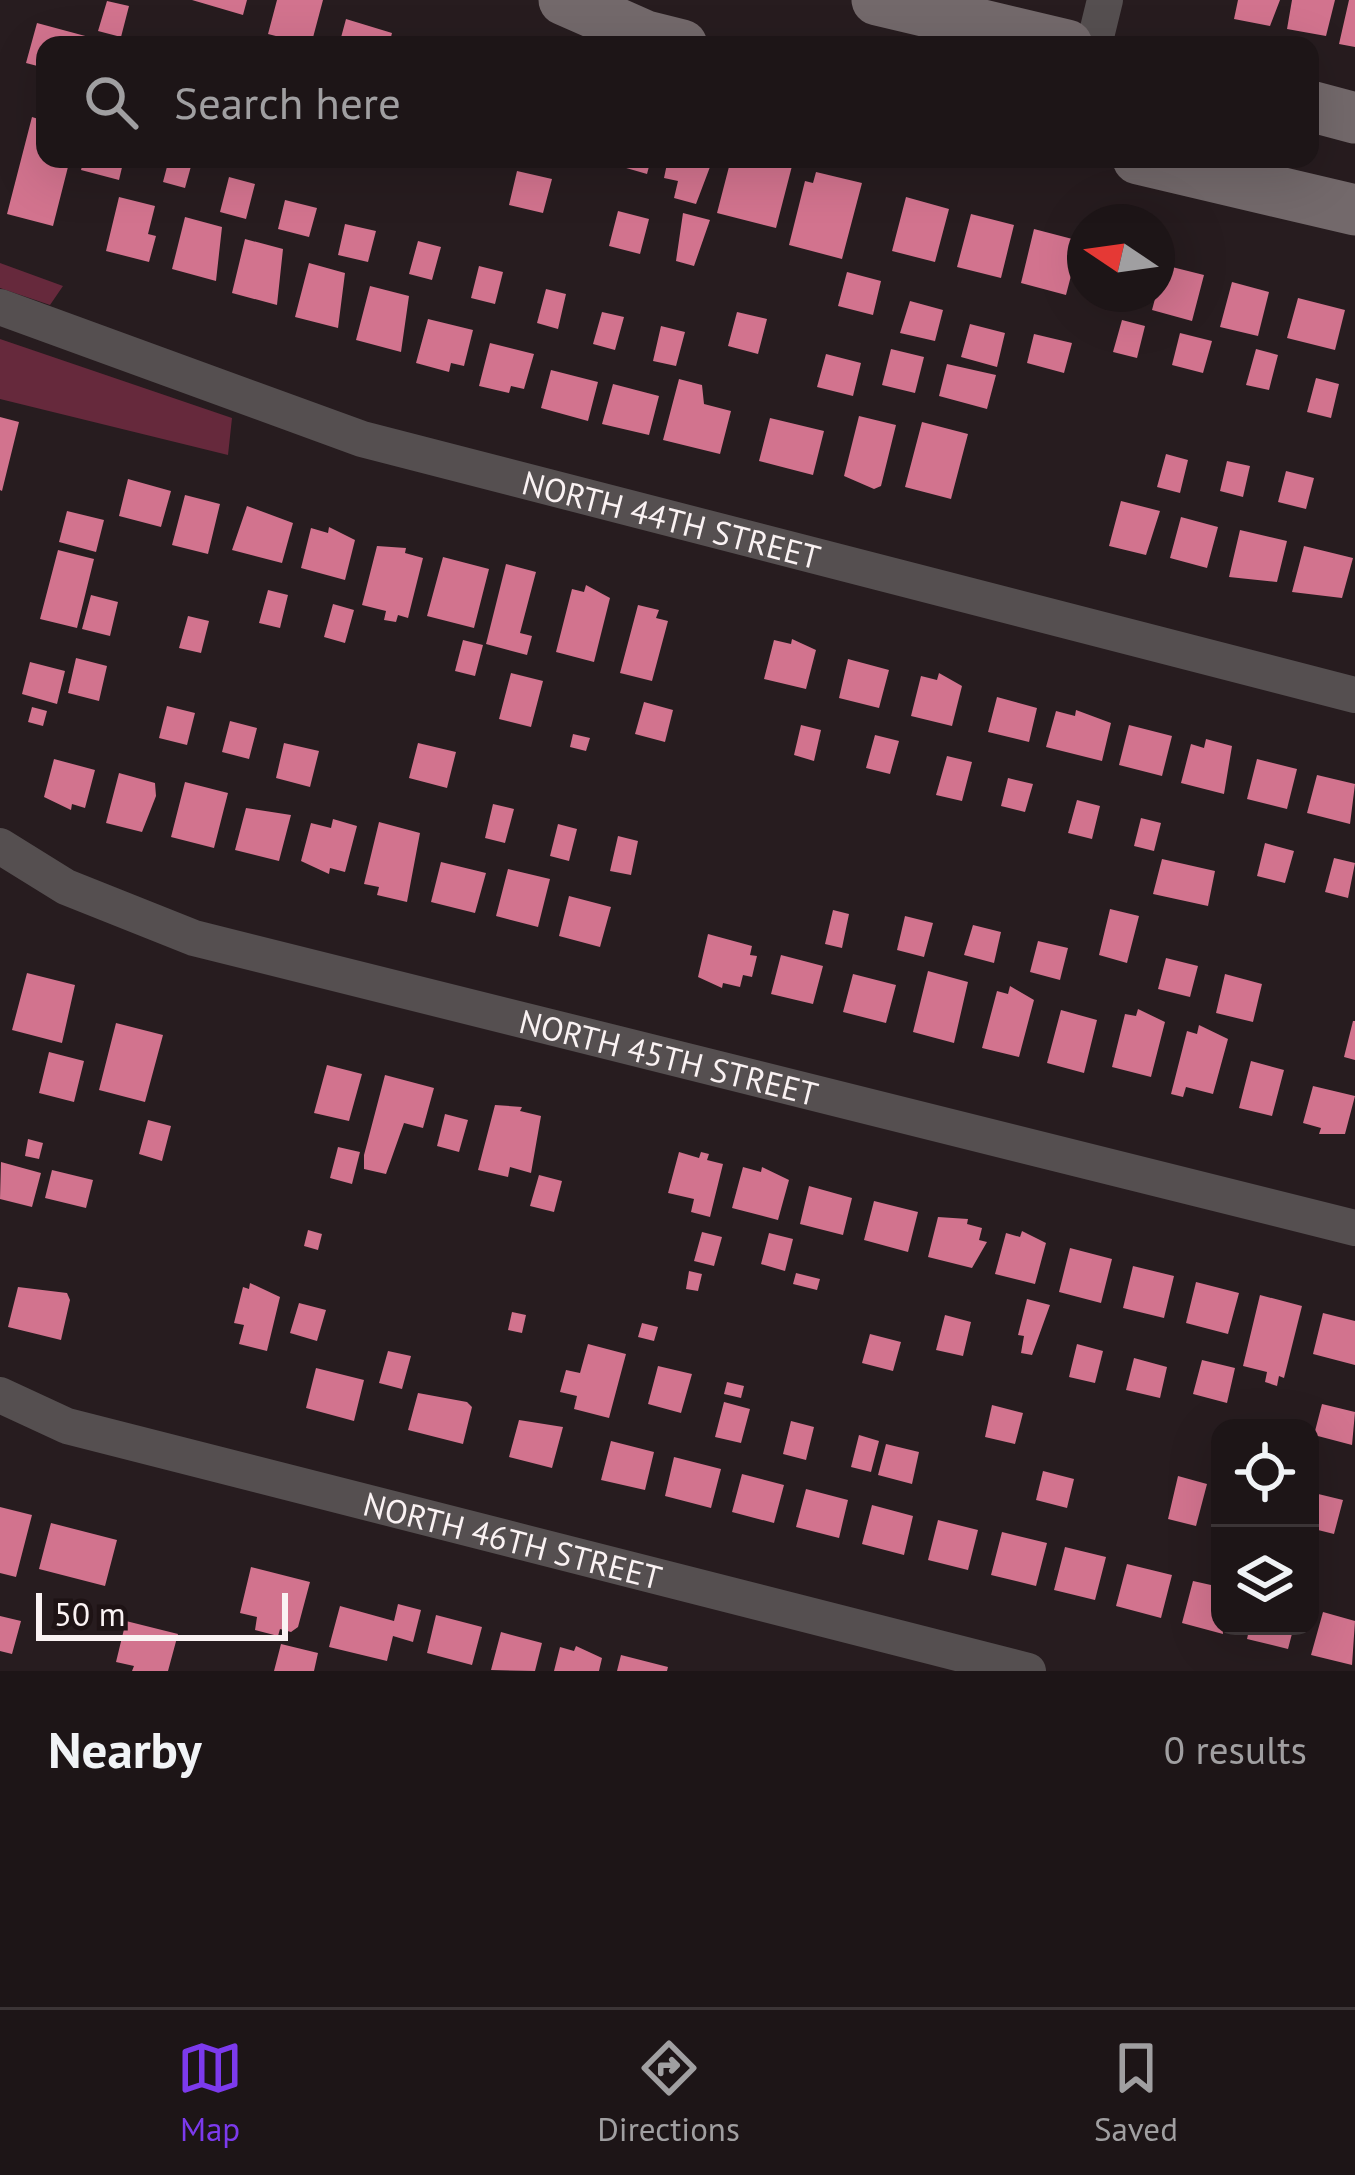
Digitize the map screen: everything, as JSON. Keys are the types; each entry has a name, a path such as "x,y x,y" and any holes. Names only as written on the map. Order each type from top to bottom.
{"main road":[{"path":"564,0 646,36"},
{"path":"877,0 1029,36"},
{"path":"1319,108 1355,118"},
{"path":"1176,168 1355,210"}],"street":[{"path":"1096,36 1106,0"},
{"name":"NORTH 44TH STREET","path":"0,307 362,439 1355,695"},
{"name":"NORTH 45TH STREET","path":"0,847 66,887 194,938 1355,1228"},
{"name":"NORTH 46TH STREET","path":"0,1395 67,1426 1028,1671"}],"shaded area":[{"path":"0,263 63,286 50,305 0,288"},
{"path":"0,339 232,418 228,455 0,399"}],"building":[{"path":"192,0 247,0 243,15"},
{"path":"277,0 323,0 313,36 268,34"},
{"path":"1238,0 1280,0 1270,26 1234,19"},
{"path":"1292,0 1335,0 1326,36 1287,29"},
{"path":"1349,0 1355,0 1355,47 1339,44"},
{"path":"107,1 129,6 121,36 98,31"},
{"path":"346,19 392,33 391,36 341,36"},
{"path":"37,23 85,36 36,36 36,66 26,63"},
{"path":"32,117 36,118 36,168 68,168 53,226 7,214"},
{"path":"82,168 122,168 119,180"},
{"path":"167,168 191,168 185,188 163,182"},
{"path":"666,168 710,168 696,204 674,198 678,181 664,178"},
{"path":"729,168 791,168 776,228 717,213"},
{"path":"517,171 552,179 543,213 509,205"},
{"path":"816,172 862,183 842,259 789,245 805,181 813,183"},
{"path":"229,177 255,184 246,219 220,212"},
{"path":"119,197 155,206 148,234 156,236 149,262 106,251"},
{"path":"906,197 949,209 935,262 892,251"},
{"path":"285,200 317,208 309,237 278,229"},
{"path":"618,211 649,219 640,254 609,246"},
{"path":"683,213 710,220 694,266 676,261"},
{"path":"971,214 1014,225 1001,278 957,267"},
{"path":"185,217 222,227 216,281 172,269"},
{"path":"345,224 376,231 368,262 338,255"},
{"path":"1034,229 1067,238 1066,295 1021,283"},
{"path":"245,239 283,249 277,305 232,293"},
{"path":"418,241 441,247 432,280 409,274"},
{"path":"309,263 345,273 338,328 295,317"},
{"path":"479,266 503,272 495,304 471,298"},
{"path":"1175,268 1204,275 1192,321 1159,312 1175,312"},
{"path":"847,272 881,281 873,315 838,306"},
{"path":"1232,282 1269,292 1258,336 1220,327"},
{"path":"370,286 409,296 401,352 356,340"},
{"path":"546,289 566,294 558,329 537,323"},
{"path":"1298,298 1345,310 1335,350 1287,338"},
{"path":"910,301 943,310 935,341 900,333"},
{"path":"602,312 624,317 615,350 593,344"},
{"path":"737,312 767,319 758,354 728,346"},
{"path":"428,319 473,330 464,366 451,363 449,372 416,363"},
{"path":"1122,320 1145,326 1137,358 1113,352"},
{"path":"970,324 1005,333 997,367 961,357"},
{"path":"661,326 685,332 676,366 653,361"},
{"path":"1180,333 1212,341 1203,373 1172,365"},
{"path":"1034,334 1072,343 1064,373 1027,363"},
{"path":"490,343 534,354 524,389 511,386 509,393 479,386"},
{"path":"891,349 924,357 915,393 882,385"},
{"path":"1256,349 1278,355 1269,390 1246,385"},
{"path":"826,354 861,363 853,396 817,387"},
{"path":"947,364 996,375 987,409 939,396"},
{"path":"551,370 598,382 588,421 541,408"},
{"path":"1316,378 1339,384 1331,418 1307,412"},
{"path":"679,379 702,385 704,404 731,411 720,454 663,440"},
{"path":"613,384 659,396 649,435 602,424"},
{"path":"859,416 896,425 881,486 874,489 844,476"},
{"path":"0,417 19,422 2,491 0,490"},
{"path":"770,418 824,431 813,475 759,461"},
{"path":"922,422 968,434 951,499 905,487"},
{"path":"1166,454 1188,460 1180,493 1157,487"},
{"path":"1227,461 1250,466 1243,497 1220,491"},
{"path":"1286,471 1314,478 1306,509 1278,502"},
{"path":"128,479 171,491 161,527 119,516"},
{"path":"185,495 220,504 208,554 172,545"},
{"path":"1121,501 1160,511 1146,555 1109,546"},
{"path":"247,506 293,523 282,563 232,550"},
{"path":"67,511 104,520 96,552 59,542"},
{"path":"1181,517 1218,527 1207,568 1170,558"},
{"path":"329,527 355,540 345,580 301,568 311,528 328,533"},
{"path":"1240,530 1287,541 1277,582 1229,577"},
{"path":"377,546 406,548 405,553 423,558 408,618 398,615 396,622 384,620 386,611 362,605"},
{"path":"1304,546 1353,558 1342,598 1292,592"},
{"path":"58,550 94,559 77,628 40,619"},
{"path":"443,557 489,569 474,628 427,616"},
{"path":"506,564 536,572 520,633 532,636 527,655 486,644"},
{"path":"586,585 610,598 594,662 556,652 572,589 584,592"},
{"path":"268,590 288,595 280,628 259,623"},
{"path":"91,595 118,602 110,636 82,629"},
{"path":"333,604 354,610 345,643 324,637"},
{"path":"638,605 659,610 656,618 668,621 652,681 620,673"},
{"path":"188,616 209,621 201,653 179,648"},
{"path":"792,639 816,650 806,689 764,679 774,640 791,644"},
{"path":"463,640 483,645 475,676 455,671"},
{"path":"76,658 107,666 99,701 68,693"},
{"path":"848,659 889,670 879,708 839,698"},
{"path":"30,662 65,671 57,704 22,694"},
{"path":"511,673 543,681 531,727 499,719"},
{"path":"939,673 962,686 952,726 911,716 921,676 937,680"},
{"path":"997,697 1037,708 1029,742 988,732"},
{"path":"644,702 673,710 665,742 635,734"},
{"path":"167,706 195,713 187,745 159,738"},
{"path":"32,707 47,711 43,726 28,722"},
{"path":"1076,710 1111,723 1102,761 1046,747 1056,711 1075,716"},
{"path":"230,721 257,728 249,759 222,752"},
{"path":"801,725 821,730 814,761 794,755"},
{"path":"1129,725 1172,736 1162,776 1119,765"},
{"path":"573,734 590,738 586,751 570,747"},
{"path":"875,735 899,741 890,774 866,768"},
{"path":"1206,739 1232,746 1224,794 1181,783 1191,744 1204,748"},
{"path":"284,743 319,751 310,787 276,778"},
{"path":"418,743 456,752 447,788 409,778"},
{"path":"947,756 972,762 962,801 936,795"},
{"path":"54,759 95,770 85,808 72,804 71,810 44,797"},
{"path":"1257,759 1297,769 1287,809 1247,799"},
{"path":"119,773 155,783 156,796 142,832 106,823"},
{"path":"1317,775 1355,784 1350,824 1307,813"},
{"path":"1008,778 1033,784 1025,812 1001,806"},
{"path":"185,782 228,793 214,848 171,837"},
{"path":"1077,800 1100,806 1092,839 1068,833"},
{"path":"493,804 514,809 505,843 485,838"},
{"path":"246,808 291,815 279,861 235,850"},
{"path":"1141,818 1161,823 1154,851 1134,846"},
{"path":"333,819 357,826 345,872 330,868 329,874 301,861 311,823 331,828"},
{"path":"379,822 420,833 407,902 377,895 379,887 364,884"},
{"path":"558,824 577,829 569,861 550,856"},
{"path":"618,836 638,841 631,875 610,871"},
{"path":"1265,843 1294,851 1285,883 1257,876"},
{"path":"1334,858 1355,863 1348,898 1325,892"},
{"path":"1162,859 1215,871 1208,906 1153,894"},
{"path":"441,862 486,873 475,913 431,902"},
{"path":"508,869 550,879 538,927 496,916"},
{"path":"569,896 611,907 600,947 559,936"},
{"path":"1110,909 1139,916 1127,963 1099,955"},
{"path":"833,910 849,914 842,948 825,944"},
{"path":"905,916 933,923 924,957 897,950"},
{"path":"973,925 1001,932 994,963 964,955"},
{"path":"708,934 752,946 750,955 757,956 752,977 743,975 740,987 723,983 722,988 698,977"},
{"path":"1038,941 1068,948 1060,980 1030,972"},
{"path":"781,955 823,966 813,1004 771,994"},
{"path":"1166,958 1198,966 1190,997 1158,989"},
{"path":"928,971 968,982 954,1043 913,1032"},
{"path":"27,973 75,985 62,1043 12,1030"},
{"path":"853,974 896,985 886,1023 843,1012"},
{"path":"1225,974 1262,984 1253,1022 1216,1013"},
{"path":"1010,986 1034,1000 1019,1057 982,1048 997,991 1008,994"},
{"path":"1138,1009 1165,1022 1151,1077 1112,1067 1125,1014 1136,1016"},
{"path":"1061,1010 1097,1020 1084,1073 1047,1063"},
{"path":"1355,1021 1355,1060 1344,1057"},
{"path":"116,1023 163,1035 145,1102 99,1090"},
{"path":"1199,1025 1228,1039 1213,1094 1186,1087 1183,1097 1171,1094 1187,1031 1197,1034"},
{"path":"49,1052 84,1061 74,1102 39,1093"},
{"path":"1251,1061 1284,1070 1272,1116 1239,1108"},
{"path":"327,1065 362,1074 349,1121 314,1113"},
{"path":"385,1075 434,1088 423,1128 404,1123 386,1174 364,1169"},
{"path":"1313,1086 1355,1096 1345,1134 1319,1134 1321,1128 1303,1123"},
{"path":"495,1105 522,1107 520,1111 541,1116 531,1173 510,1167 508,1177 478,1170"},
{"path":"445,1114 468,1120 459,1152 437,1146"},
{"path":"148,1120 171,1126 162,1161 139,1154"},
{"path":"28,1139 43,1143 39,1159 25,1156"},
{"path":"338,1147 360,1152 352,1184 330,1178"},
{"path":"679,1152 699,1158 701,1152 709,1154 707,1160 723,1164 710,1217 691,1212 694,1199 668,1193"},
{"path":"1,1162 41,1173 32,1207 0,1199"},
{"path":"743,1167 761,1172 762,1167 789,1180 778,1220 732,1208"},
{"path":"52,1170 93,1180 86,1208 45,1198"},
{"path":"539,1175 562,1181 554,1212 530,1206"},
{"path":"809,1186 852,1198 843,1235 800,1224"},
{"path":"874,1201 918,1212 908,1252 864,1240"},
{"path":"938,1217 968,1219 967,1224 982,1228 979,1240 987,1242 972,1268 928,1257"},
{"path":"308,1230 322,1234 318,1250 304,1246"},
{"path":"1022,1231 1046,1243 1035,1284 995,1274 1006,1233 1020,1237"},
{"path":"702,1232 722,1237 714,1266 694,1261"},
{"path":"769,1233 793,1239 785,1271 761,1264"},
{"path":"1070,1248 1112,1259 1101,1303 1059,1292"},
{"path":"1133,1266 1174,1276 1164,1318 1123,1308"},
{"path":"689,1271 702,1274 698,1291 686,1289"},
{"path":"796,1273 820,1279 817,1290 793,1284"},
{"path":"1196,1282 1239,1293 1228,1334 1186,1323"},
{"path":"250,1283 280,1297 267,1351 239,1344 244,1325 234,1323 243,1287 249,1289"},
{"path":"18,1287 67,1293 70,1300 61,1340 8,1327"},
{"path":"1260,1295 1302,1306 1284,1378 1279,1376 1277,1386 1265,1382 1267,1372 1243,1366"},
{"path":"1027,1299 1050,1305 1032,1355 1021,1353 1024,1336 1018,1335"},
{"path":"299,1303 326,1310 317,1341 290,1333"},
{"path":"512,1312 526,1315 522,1333 508,1330"},
{"path":"1323,1313 1355,1321 1355,1365 1313,1354"},
{"path":"945,1315 971,1322 963,1356 936,1350"},
{"path":"642,1323 658,1327 654,1341 638,1337"},
{"path":"870,1334 901,1342 893,1371 862,1363"},
{"path":"588,1344 626,1354 609,1418 574,1409 577,1396 560,1392 566,1370 580,1373"},
{"path":"1077,1344 1103,1351 1095,1383 1069,1377"},
{"path":"388,1351 411,1356 402,1389 379,1383"},
{"path":"1134,1358 1167,1367 1160,1398 1126,1390"},
{"path":"1202,1360 1235,1368 1227,1403 1193,1394"},
{"path":"658,1366 692,1374 681,1413 648,1404"},
{"path":"316,1368 364,1380 354,1421 306,1408"},
{"path":"727,1382 744,1386 741,1398 724,1394"},
{"path":"418,1393 472,1407 463,1444 408,1430"},
{"path":"724,1402 750,1409 741,1443 715,1437"},
{"path":"1322,1404 1355,1412 1352,1445 1319,1436"},
{"path":"992,1405 1023,1413 1015,1444 985,1437"},
{"path":"519,1420 563,1427 552,1468 509,1457"},
{"path":"791,1421 814,1427 806,1460 783,1454"},
{"path":"859,1435 879,1441 871,1472 851,1467"},
{"path":"611,1441 654,1452 645,1490 601,1480"},
{"path":"886,1444 919,1452 912,1484 878,1475"},
{"path":"674,1457 721,1469 711,1508 665,1496"},
{"path":"1043,1471 1074,1479 1067,1508 1036,1500"},
{"path":"742,1474 784,1485 774,1523 732,1512"},
{"path":"1178,1476 1207,1484 1196,1526 1168,1519"},
{"path":"806,1489 848,1500 839,1538 796,1527"},
{"path":"1319,1494 1343,1500 1334,1534 1319,1530"},
{"path":"872,1505 913,1516 904,1555 862,1544"},
{"path":"0,1507 32,1515 16,1577 0,1573"},
{"path":"938,1520 978,1530 968,1570 928,1560"},
{"path":"51,1523 117,1540 105,1586 39,1569"},
{"path":"1002,1532 1047,1543 1036,1586 991,1575"},
{"path":"1065,1547 1106,1557 1095,1600 1054,1590"},
{"path":"1127,1564 1172,1575 1161,1618 1116,1606"},
{"path":"251,1567 310,1582 298,1627 291,1632 280,1629 278,1636 255,1630 257,1617 240,1613"},
{"path":"1193,1581 1211,1585 1211,1631 1182,1623"},
{"path":"398,1604 421,1610 413,1642 393,1636 387,1661 329,1647 340,1606 394,1621"},
{"path":"1323,1612 1355,1621 1352,1665 1311,1655"},
{"path":"436,1615 482,1627 472,1665 427,1653"},
{"path":"0,1616 21,1621 12,1654 0,1651"},
{"path":"126,1621 178,1634 168,1671 132,1671 134,1666 116,1662"},
{"path":"501,1632 542,1643 535,1671 491,1670"},
{"path":"1248,1635 1292,1635 1288,1649 1247,1639"},
{"path":"281,1644 318,1653 314,1671 274,1671"},
{"path":"576,1646 602,1658 599,1671 554,1671 560,1647 574,1651"},
{"path":"621,1655 668,1667 667,1671 617,1671"}]}
